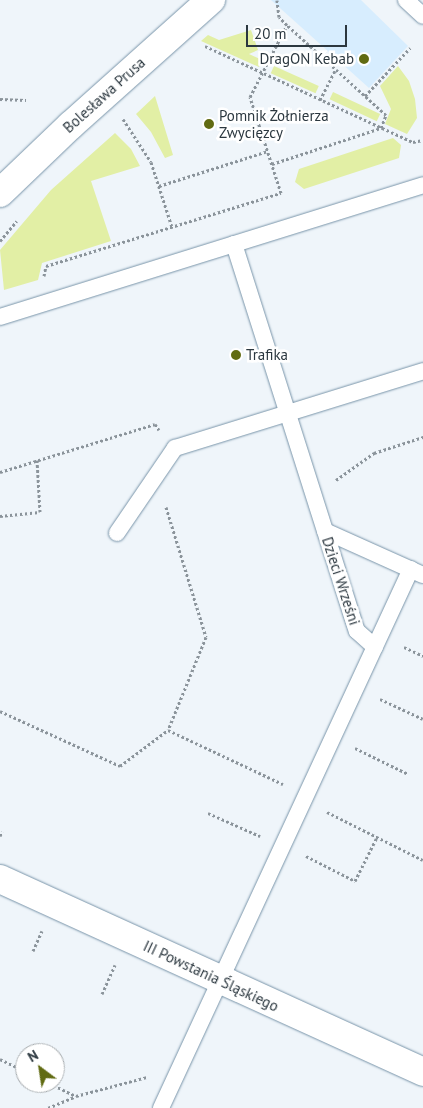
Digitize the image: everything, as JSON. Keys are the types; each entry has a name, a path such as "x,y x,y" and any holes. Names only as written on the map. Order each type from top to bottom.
{"street":[{"name":"Bolesława Prusa","path":"0,193 211,0"},
{"name":"III Powstania Śląskiego","path":"0,879 423,1072"}],"lane":[{"path":"406,0 423,16"},
{"path":"0,318 423,185"},
{"name":"Dzieci Wrześni","path":"234,244 357,631 375,647"},
{"path":"117,533 175,448 423,371"},
{"path":"161,1108 375,647 417,572 325,530"}],"path":[{"path":"272,164 381,128 386,116 279,17 278,0"},
{"path":"42,283 46,266 281,193 250,97 287,25"},
{"path":"175,32 413,142 423,140"},
{"path":"365,96 410,48"},
{"path":"320,100 336,69"},
{"path":"0,99 26,100"},
{"path":"122,118 145,148 172,227"},
{"path":"159,186 268,151"},
{"path":"0,472 155,424 175,448"},
{"path":"314,497 374,453 423,437"},
{"path":"0,516 40,512 37,460"},
{"path":"0,711 120,766 168,730 206,637 156,476"},
{"path":"404,647 423,656"},
{"path":"380,699 423,719"},
{"path":"168,730 305,798 423,860"},
{"path":"333,737 408,774"},
{"path":"208,813 283,845 355,881 377,837"},
{"path":"0,836 2,831"},
{"path":"0,1059 15,1066"},
{"path":"48,1108 76,1096 150,1076 171,1086"},
{"path":"65,1091 76,1096"}],"shaded area":[{"path":"271,0 361,0 408,46 369,88"}],"green space":[{"path":"251,30 258,50 249,54 262,60 259,67 201,41 208,35 219,40"},
{"path":"274,66 319,86 316,93 271,73"},
{"path":"398,66 409,81 415,99 417,118 407,134 385,124 391,109 380,86"},
{"path":"333,92 380,114 377,121 330,99"},
{"path":"155,96 173,155 165,158 151,132 136,114"},
{"path":"115,133 131,149 140,166 91,181 111,241 42,263 38,280 4,290 0,250 51,190"},
{"path":"393,138 401,145 399,158 304,189 295,182 299,169"}],"place":[{"name":"DragON Kebab","path":"364,59"},
{"name":"Pomnik Żołnierza Zwycięzcy","path":"209,124"},
{"name":"Trafika","path":"236,355"}]}
